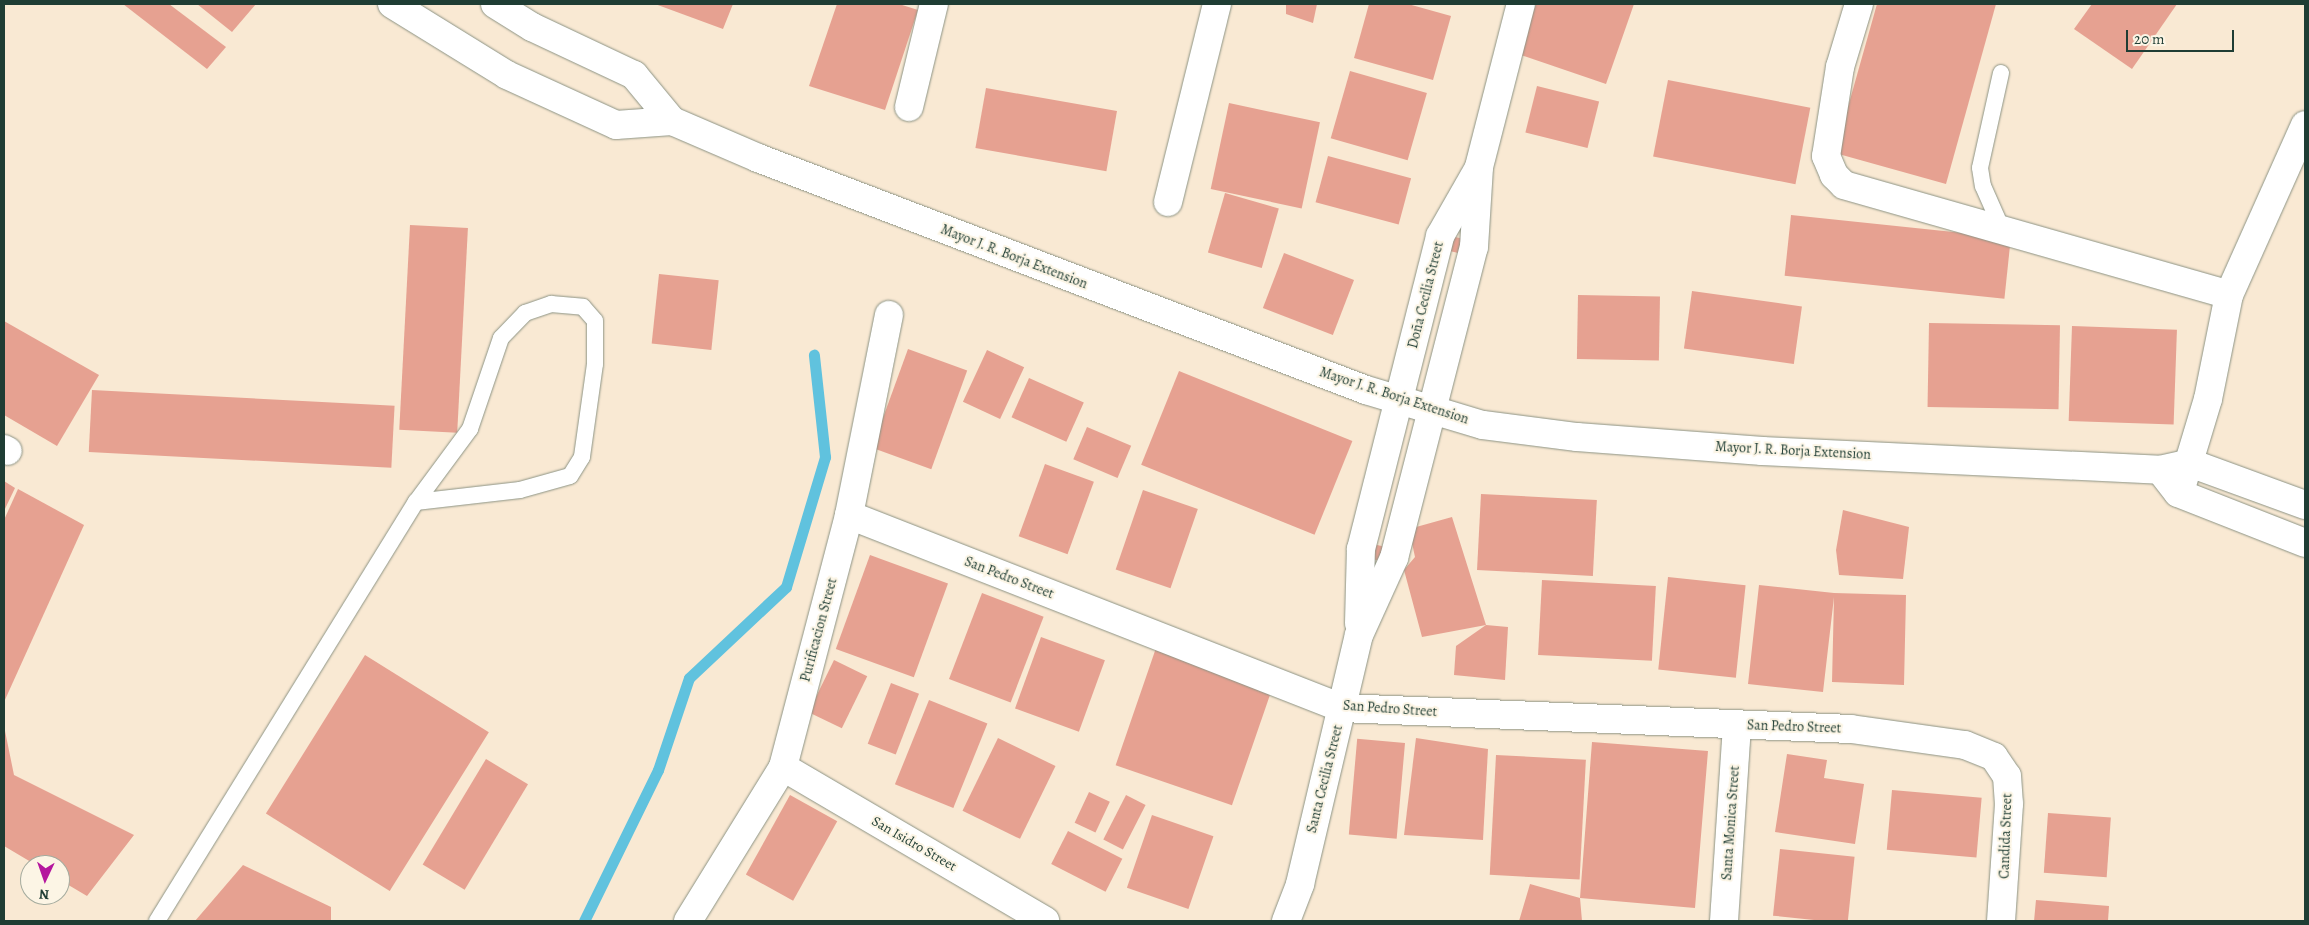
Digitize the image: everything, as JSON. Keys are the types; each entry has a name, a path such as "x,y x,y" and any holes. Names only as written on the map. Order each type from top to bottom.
{"street":[{"name":"Mayor J. R. Borja Extension","path":"392,4 507,75 616,125 672,121 758,158 1096,289 1398,400 1483,425 1577,437 1762,451 2160,470 2190,463"},
{"name":"Mayor J. R. Borja Extension","path":"495,4 532,27 634,76 672,121"},
{"path":"909,107 934,4"},
{"path":"1168,202 1217,4"},
{"name":"Doña Cecilia Street","path":"1432,410 1474,247 1479,168 1521,4"},
{"path":"1859,4 1840,67 1826,156 1834,175 1844,185 1871,195 2002,230 2229,295"},
{"path":"2178,493 2190,463 2208,400 2229,295 2305,125"},
{"name":"Doña Cecilia Street","path":"1398,400 1440,236 1479,168"},
{"name":"Purificacion Street","path":"688,921 783,767 849,515 889,315"},
{"name":"Santa Cecilia Street","path":"1359,635 1361,549 1398,400"},
{"name":"Santa Cecilia Street","path":"1286,921 1300,884 1359,635 1394,558 1432,410"},
{"path":"2190,463 2305,505"},
{"path":"2160,470 2178,493 2305,543"},
{"name":"San Pedro Street","path":"849,515 1342,708 1851,729 1965,745"},
{"name":"Santa Monica Street","path":"1724,921 1737,724"},
{"name":"Candida Street","path":"1965,745 1994,757 2007,776 2010,804 2001,921"},
{"name":"San Isidro Street","path":"783,767 1044,921"}],"lane":[{"path":"2002,73 1980,168 1982,186 2002,230"},
{"path":"158,921 416,502 470,429 501,338 525,313 550,304 583,307 595,321 595,364 582,457 570,476 520,490 416,502"}],"building":[{"path":"123,4 169,4 226,47 207,69"},
{"path":"197,4 256,4 232,32"},
{"path":"655,4 733,4 723,29"},
{"path":"837,4 899,4 918,10 885,110 809,86"},
{"path":"1286,4 1317,4 1313,23 1286,14"},
{"path":"1369,4 1408,4 1451,16 1433,80 1354,58"},
{"path":"1536,4 1634,4 1606,84 1518,54"},
{"path":"1877,4 1996,4 1946,184 1835,153"},
{"path":"2092,4 2177,4 2132,69 2074,29"},
{"path":"1350,71 1427,93 1408,160 1331,138"},
{"path":"1668,80 1810,108 1795,184 1653,157"},
{"path":"1537,86 1599,101 1587,148 1525,133"},
{"path":"986,88 1117,111 1106,171 975,148"},
{"path":"1229,103 1320,122 1302,208 1211,189"},
{"path":"1328,156 1411,178 1399,225 1316,202"},
{"path":"1225,193 1279,208 1262,268 1208,253"},
{"path":"1791,215 2011,238 2004,299 1785,276"},
{"path":"410,225 468,228 457,433 399,430"},
{"path":"1451,236 1464,239 1460,254 1448,251"},
{"path":"1284,253 1354,280 1333,335 1263,308"},
{"path":"659,274 719,280 711,350 652,344"},
{"path":"1692,291 1802,306 1794,364 1684,348"},
{"path":"1578,295 1660,296 1659,360 1577,359"},
{"path":"4,321 99,375 57,446 4,415"},
{"path":"1929,323 2060,325 2059,409 1928,407"},
{"path":"2072,326 2177,330 2174,425 2069,421"},
{"path":"908,349 967,371 931,469 872,448"},
{"path":"987,350 1024,367 1000,419 963,402"},
{"path":"1179,371 1352,441 1315,535 1141,465"},
{"path":"1029,378 1084,402 1066,442 1012,417"},
{"path":"92,390 395,406 391,468 89,452"},
{"path":"1087,427 1131,446 1118,478 1073,459"},
{"path":"1045,464 1094,482 1068,554 1019,536"},
{"path":"4,481 15,488 4,511"},
{"path":"18,489 84,525 4,702 4,520"},
{"path":"1143,490 1198,509 1170,588 1116,569"},
{"path":"1481,494 1597,500 1593,576 1477,570"},
{"path":"1843,510 1909,527 1903,579 1839,575 1836,550"},
{"path":"1452,517 1486,625 1422,637 1404,570 1415,557 1409,529"},
{"path":"1373,544 1386,547 1382,562 1370,559"},
{"path":"870,555 948,583 914,677 836,649"},
{"path":"1668,577 1746,585 1736,678 1658,669"},
{"path":"1542,580 1656,586 1652,661 1538,655"},
{"path":"1759,585 1834,593 1906,595 1904,685 1832,682 1834,597 1823,692 1748,684"},
{"path":"982,593 1044,617 1011,703 949,679"},
{"path":"1486,625 1508,627 1505,680 1454,675 1456,646"},
{"path":"1041,637 1105,660 1079,732 1015,708"},
{"path":"1156,648 1272,688 1232,805 1116,765"},
{"path":"365,655 489,732 390,891 266,814"},
{"path":"834,660 867,676 842,728 809,712"},
{"path":"891,683 919,694 896,754 868,744"},
{"path":"929,700 987,724 953,808 895,784"},
{"path":"4,726 14,775 134,835 87,896 70,886 70,855 20,856 4,846"},
{"path":"998,738 1056,766 1020,839 962,811"},
{"path":"1416,738 1488,749 1483,840 1404,835"},
{"path":"1357,739 1405,743 1397,839 1349,834"},
{"path":"1592,742 1708,751 1695,908 1580,898"},
{"path":"1787,754 1827,760 1824,778 1864,784 1855,844 1775,832"},
{"path":"1496,755 1586,760 1580,880 1490,875"},
{"path":"486,759 528,784 465,890 423,864"},
{"path":"1892,790 1982,798 1976,858 1887,850"},
{"path":"1089,792 1110,802 1095,833 1075,823"},
{"path":"790,795 837,821 793,901 746,875"},
{"path":"1126,795 1146,805 1123,850 1103,840"},
{"path":"2048,813 2111,817 2107,877 2044,873"},
{"path":"1152,815 1213,836 1188,909 1127,888"},
{"path":"1068,831 1122,859 1106,892 1051,864"},
{"path":"1780,849 1855,857 1848,921 1824,921 1773,916"},
{"path":"243,865 331,907 331,921 195,921"},
{"path":"1530,884 1580,898 1582,921 1519,921"},
{"path":"2036,900 2109,906 2108,921 2034,921"}],"waterway":[{"path":"584,921 658,770 689,678 786,587 825,457 814,355"}]}
